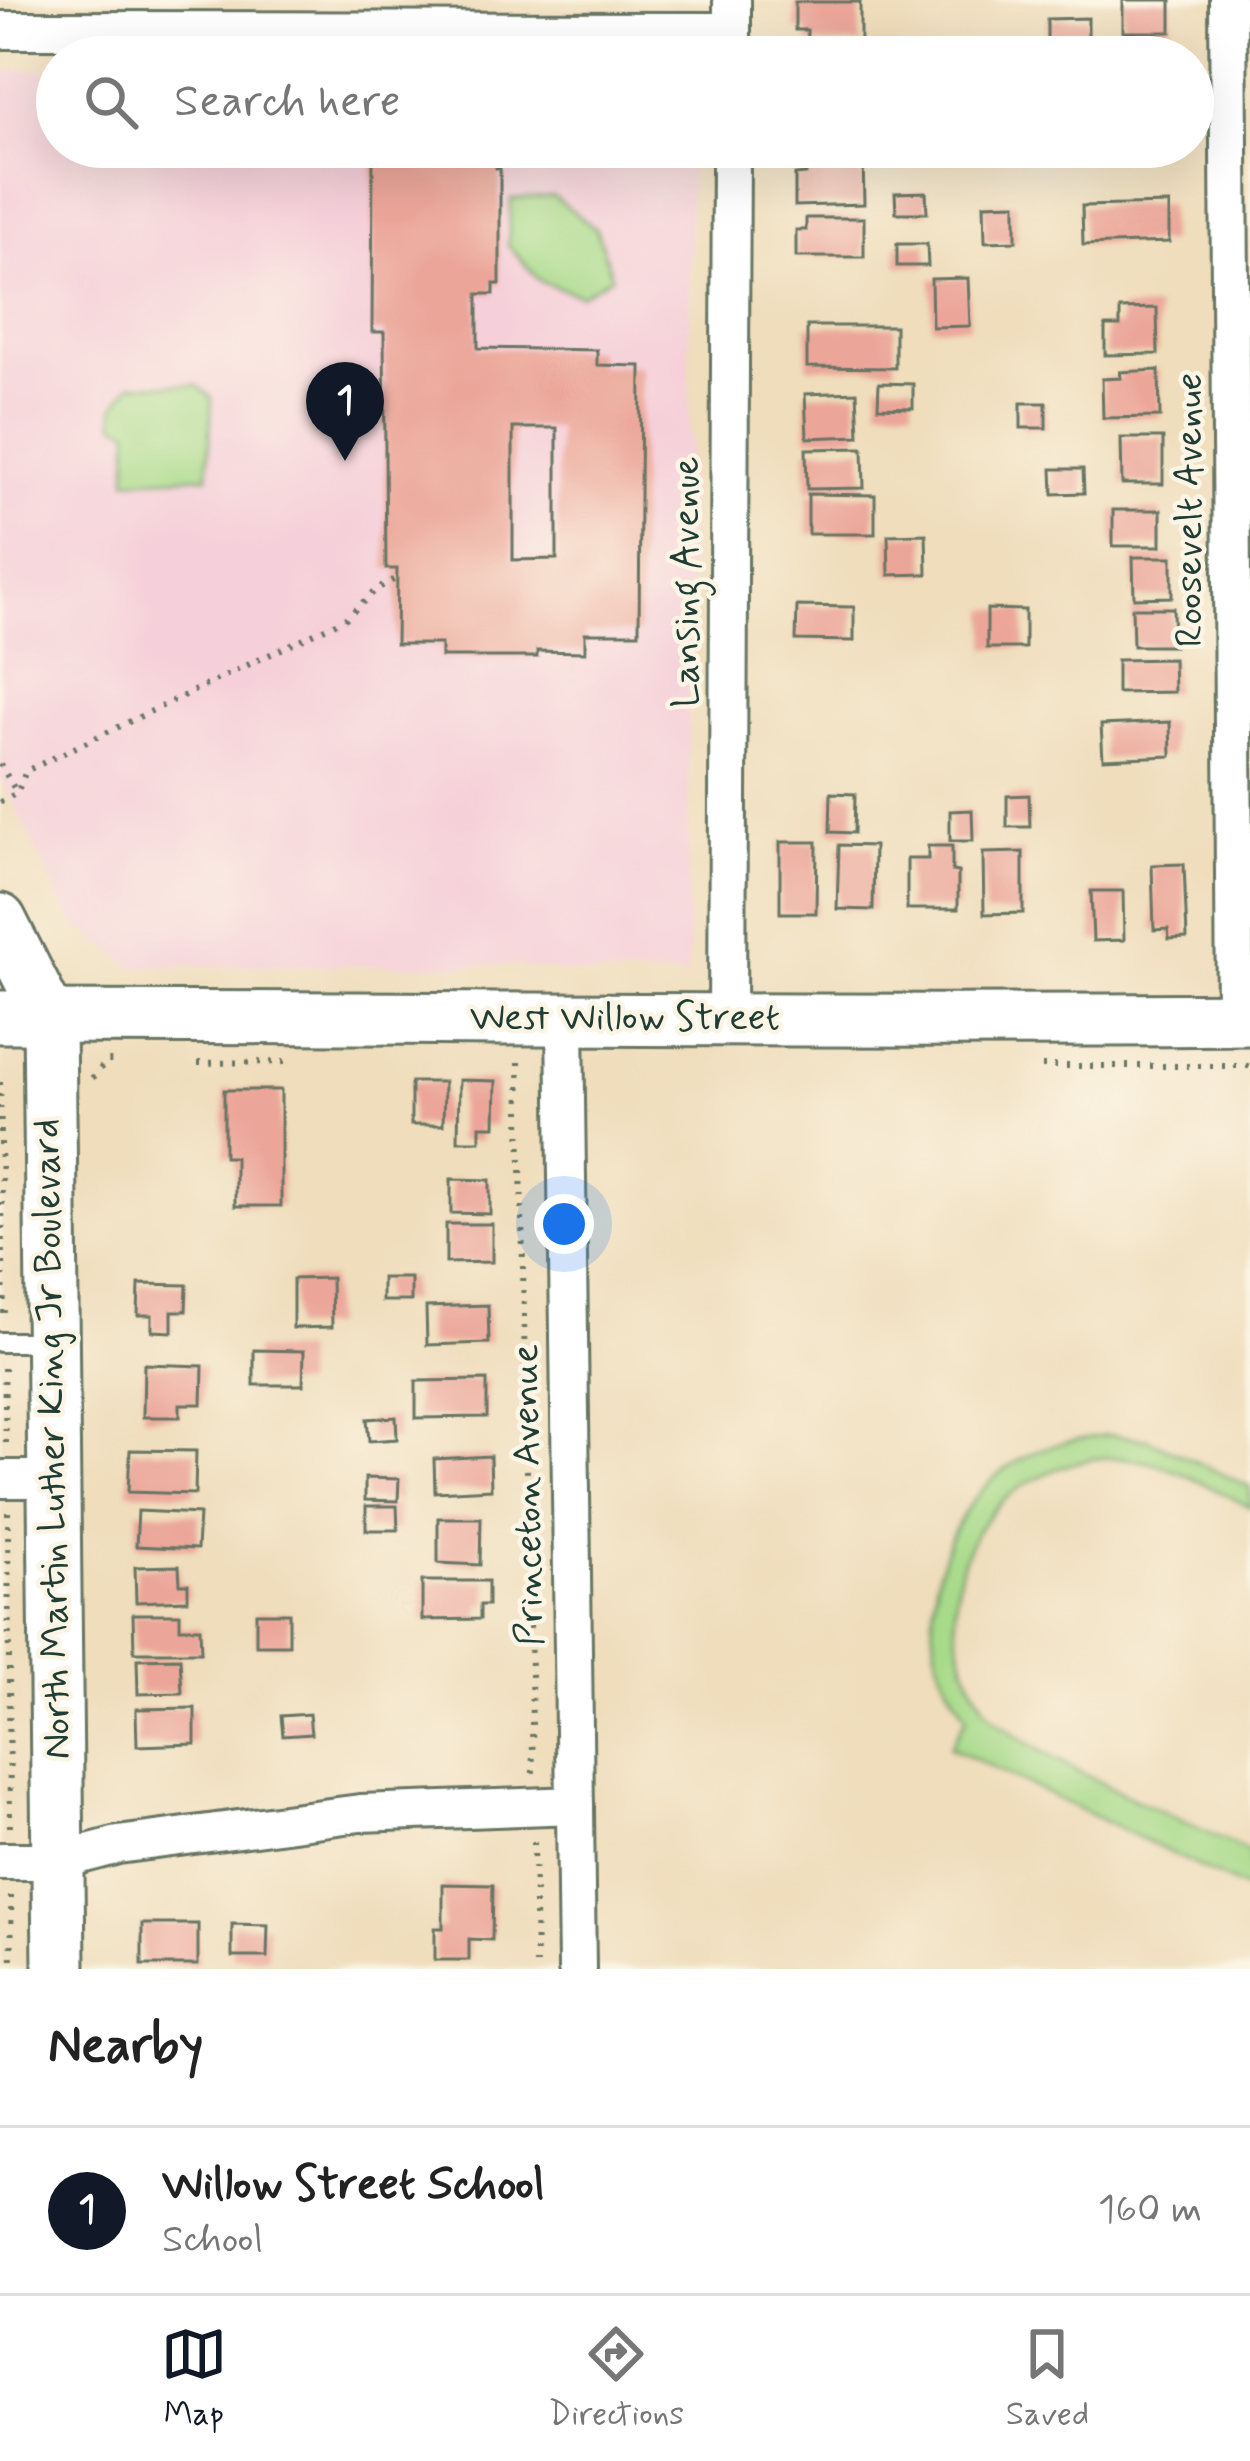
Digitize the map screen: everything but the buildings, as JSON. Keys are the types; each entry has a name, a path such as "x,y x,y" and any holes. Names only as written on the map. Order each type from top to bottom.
{"street":[{"name":"Roosevelt Avenue","path":"1228,0 1243,1019"},
{"path":"0,30 276,15 732,29"},
{"name":"Lansing Avenue","path":"727,1018 731,168"},
{"name":"North Martin Luther King Jr Boulevard","path":"0,920 25,1017 19,1342 23,1861 59,1969"},
{"name":"West Willow Street","path":"25,1017 1243,1019"},
{"name":"Princeton Avenue","path":"565,1019 578,1969"},
{"path":"23,1861 360,1813 575,1805"}],"path":[{"path":"0,802 17,793 26,771 346,619 376,589 397,578"},
{"path":"0,764 17,793"},
{"path":"519,1054 536,1969"},
{"path":"89,1082 107,1061 129,1062"},
{"path":"193,1063 278,1065 297,1061"},
{"path":"0,1082 19,1342 21,1479 23,1861 12,1969"}],"shaded area":[{"path":"0,70 36,70 36,168 690,168 688,976 583,975 509,965 132,966 71,920 0,776"}],"green space":[{"path":"553,196 596,229 612,276 581,295 541,282 508,245 511,199"},
{"path":"131,384 197,385 212,398 208,476 127,480 130,430 115,423 115,406"},
{"path":"1106,1435 1147,1439 1250,1487 1250,1507 1188,1476 1140,1460 1089,1460 1045,1474 1005,1499 983,1523 967,1551 955,1613 959,1645 986,1708 1003,1725 1067,1765 1250,1852 1250,1891 950,1747 967,1717 940,1666 934,1628 934,1597 950,1539 965,1512 1007,1469 1051,1446"}],"place":[{"name":"Willow Street School","path":"345,461"}]}
